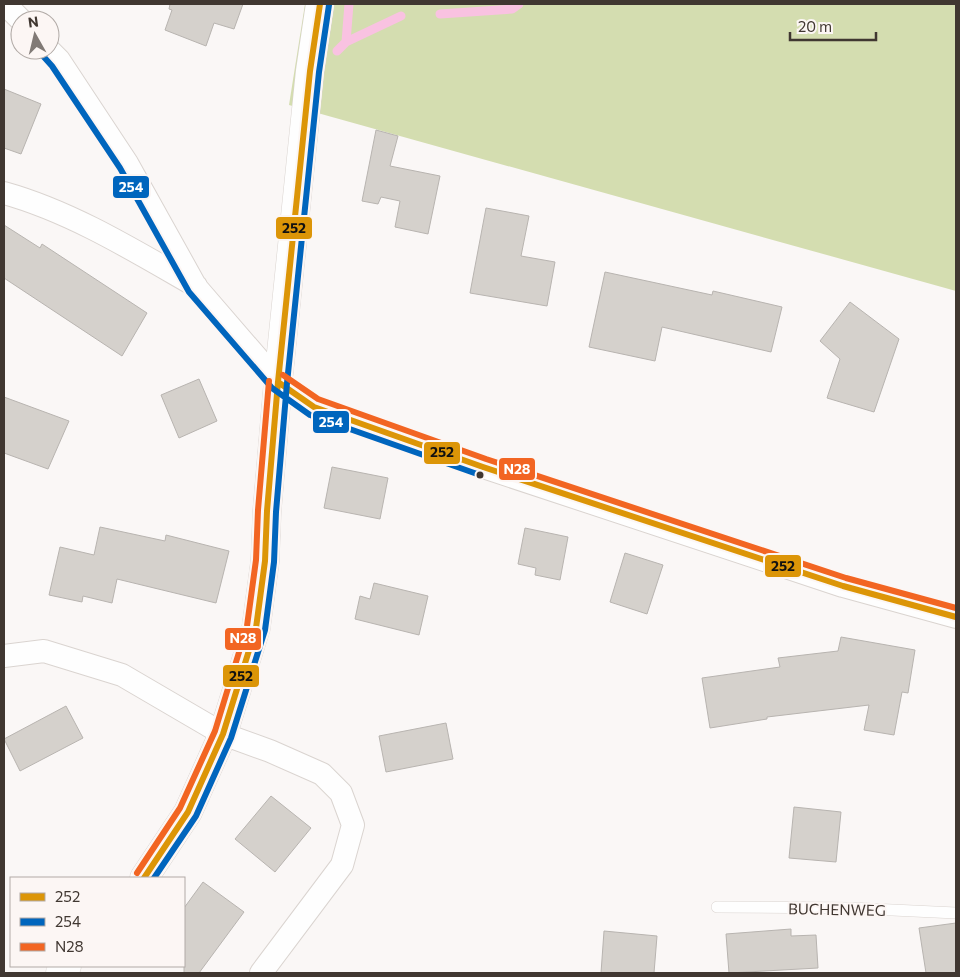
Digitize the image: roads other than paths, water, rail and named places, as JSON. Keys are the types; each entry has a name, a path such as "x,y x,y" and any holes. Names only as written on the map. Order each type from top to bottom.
{"street":[{"path":"145,877 188,812 223,734 257,618 265,561 267,511 278,382 310,71 320,4"},
{"path":"59,60 127,164 196,287 278,382 314,407 482,467 843,586 956,618"},
{"path":"4,193 24,199 80,222 196,287"},
{"path":"4,656 44,651 122,675 223,734 270,751 322,774 341,794 353,825 342,865 261,973"}],"lane":[{"name":"BUCHENWEG","path":"718,907 850,908 956,913"}],"waterway":[{"path":"337,51 346,42 349,4"},
{"path":"440,14 512,9 519,4"},
{"path":"346,42 401,16"}]}
